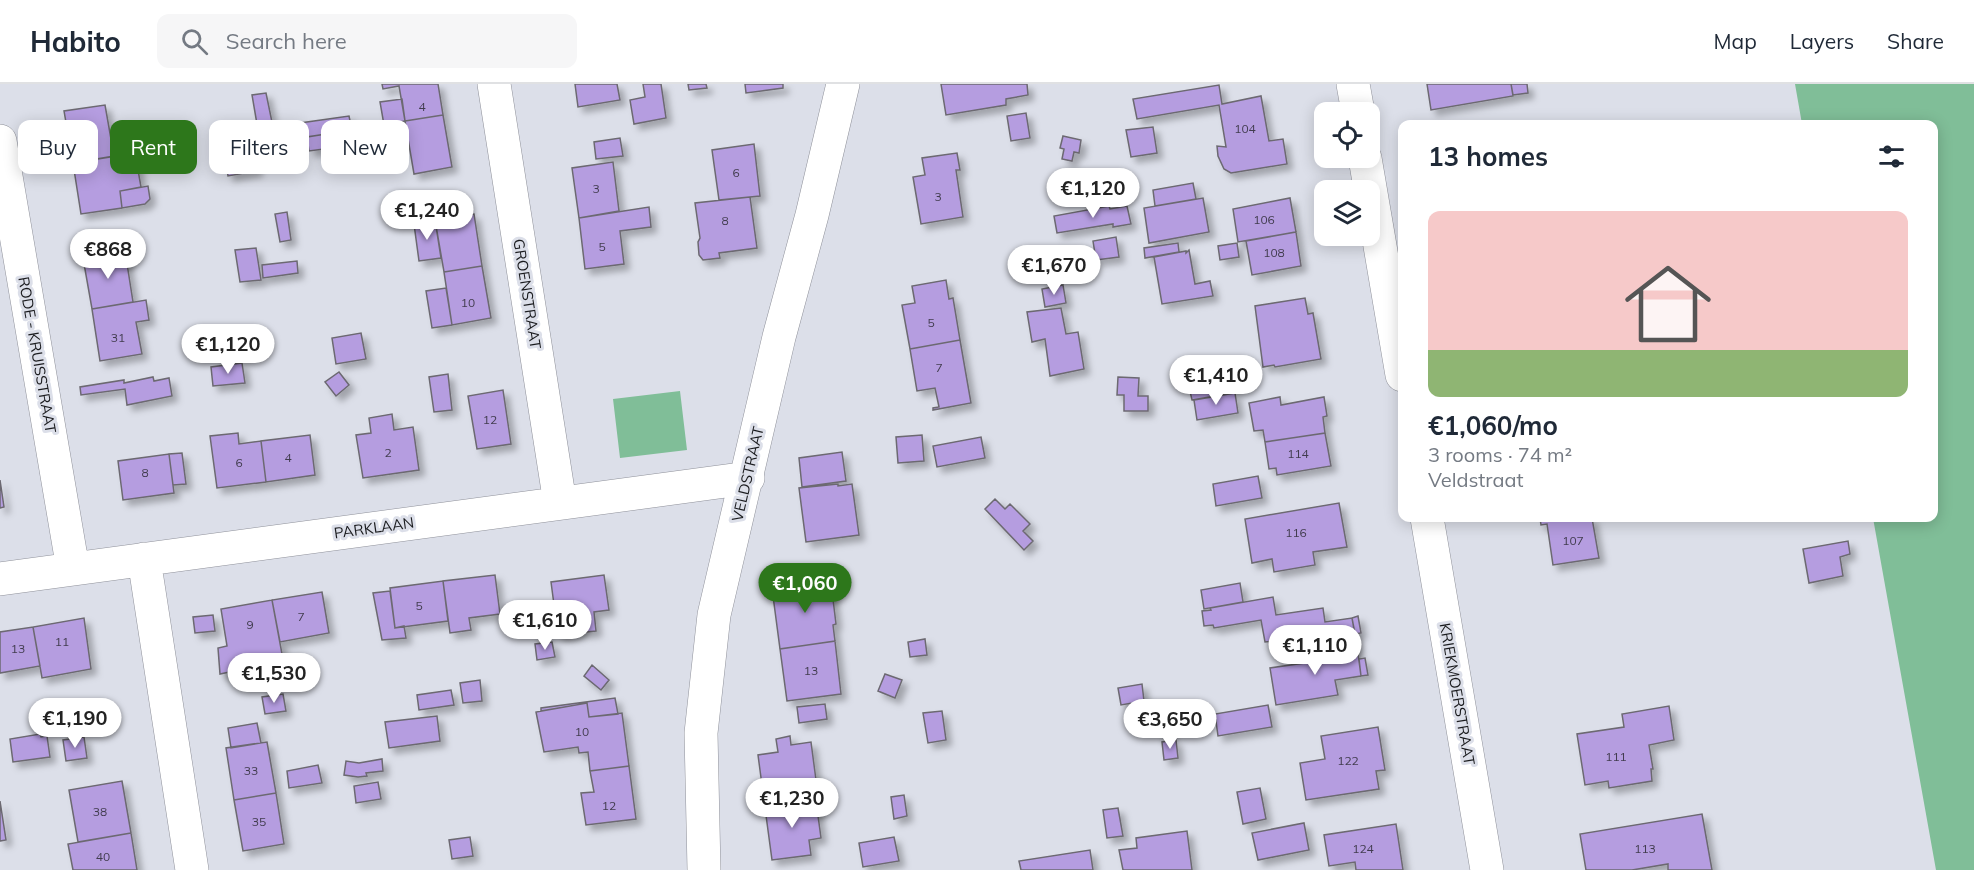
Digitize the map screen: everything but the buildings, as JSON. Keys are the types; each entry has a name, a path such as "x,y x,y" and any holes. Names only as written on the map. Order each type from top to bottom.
{"street":[{"name":"GROENSTRAAT","path":"494,84 560,503"},
{"name":"VELDSTRAAT","path":"704,870 701,733 714,615 748,478 779,337 812,215 843,84"},
{"path":"1353,84 1356,102"},
{"name":"RODE - KRUISSTRAAT","path":"0,141 73,568"},
{"path":"1367,168 1398,352"},
{"name":"PARKLAAN","path":"0,579 748,478"},
{"name":"KRIEKMOERSTRAAT","path":"1428,522 1487,870"},
{"path":"144,559 192,870"}],"green space":[{"path":"1795,84 1974,84 1974,870 1936,870 1874,522 1938,522 1938,120 1801,120"},
{"path":"680,391 687,450 620,458 613,399"}]}
